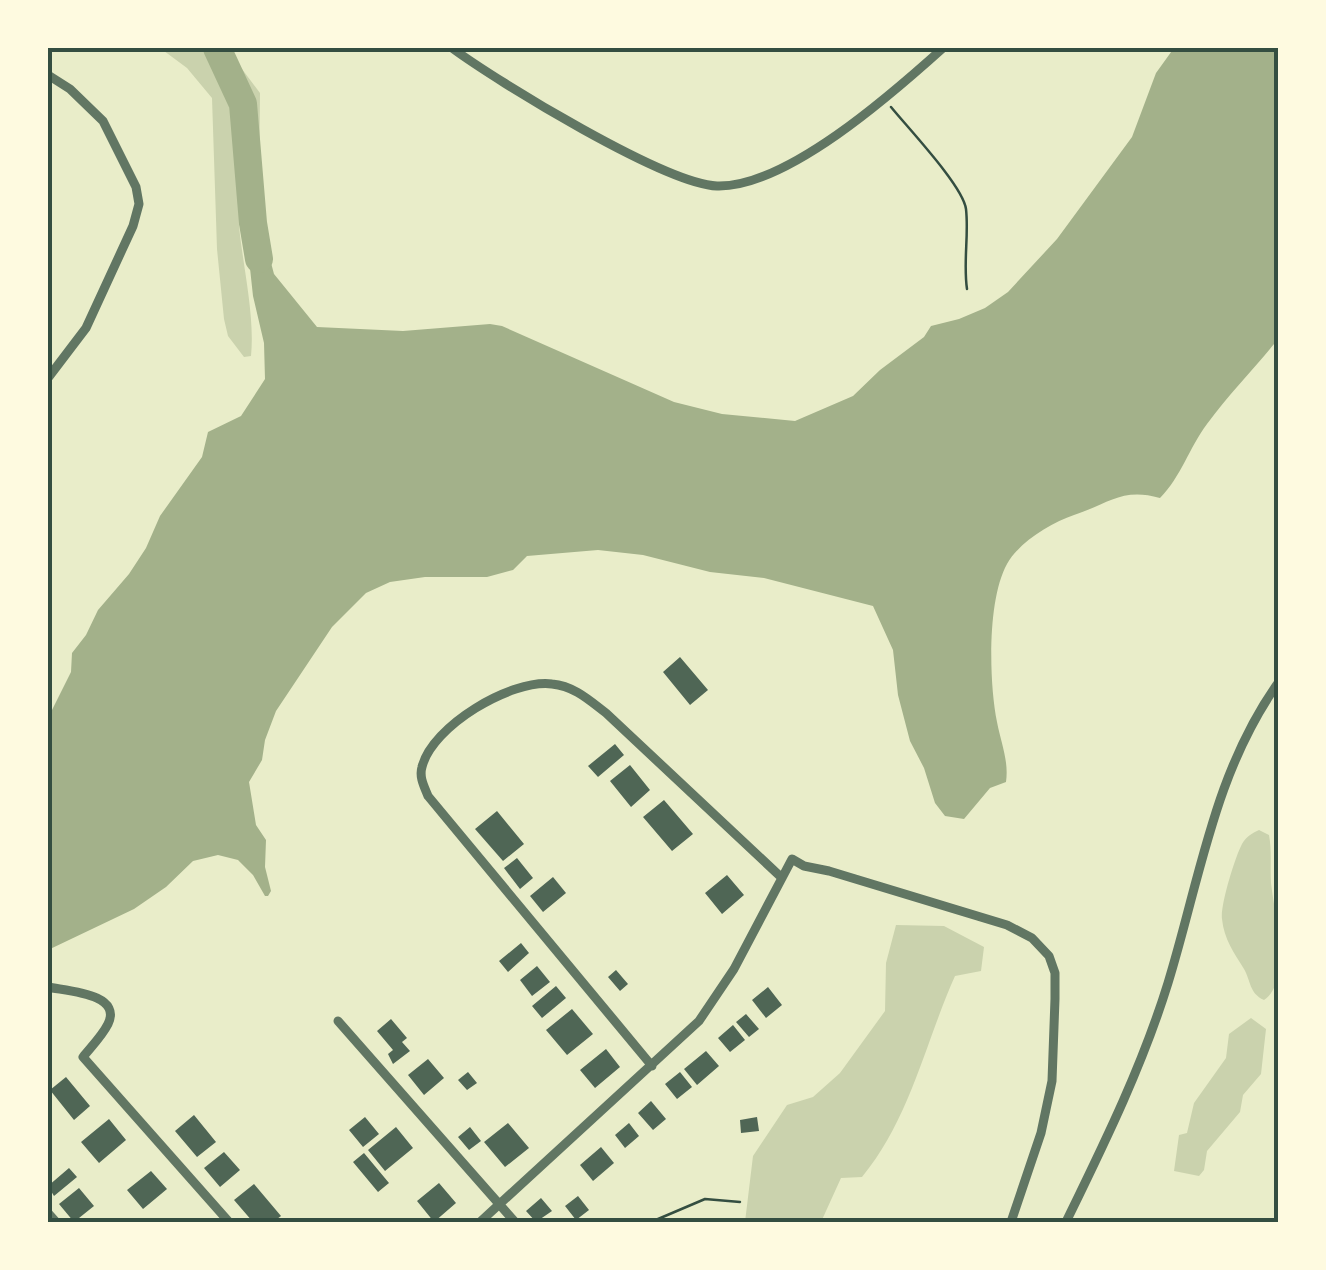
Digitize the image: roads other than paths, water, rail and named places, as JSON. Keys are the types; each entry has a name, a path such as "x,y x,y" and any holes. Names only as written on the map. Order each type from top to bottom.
{"street":[{"path":"452,48 549,108 652,164 716,186 770,174 811,151 884,98 943,48"},
{"path":"48,75 104,120 132,176 140,204 86,328 48,378"},
{"path":"1066,1222 1137,1074 1178,949 1199,862 1238,750 1278,683"},
{"path":"652,1066 428,796 421,778 427,754 468,714 503,691 533,684 575,690 606,712 782,878"},
{"path":"480,1222 699,1022 716,1000 792,859 804,866 1008,925 1032,938 1049,956 1055,973 1056,999 1052,1081 1041,1133 1011,1222"},
{"path":"48,987 102,1000 110,1018 83,1057 229,1222"},
{"path":"338,1021 515,1222"},
{"path":"48,1213 56,1222"}],"waterway":[{"path":"217,48 243,104 259,259"}]}
